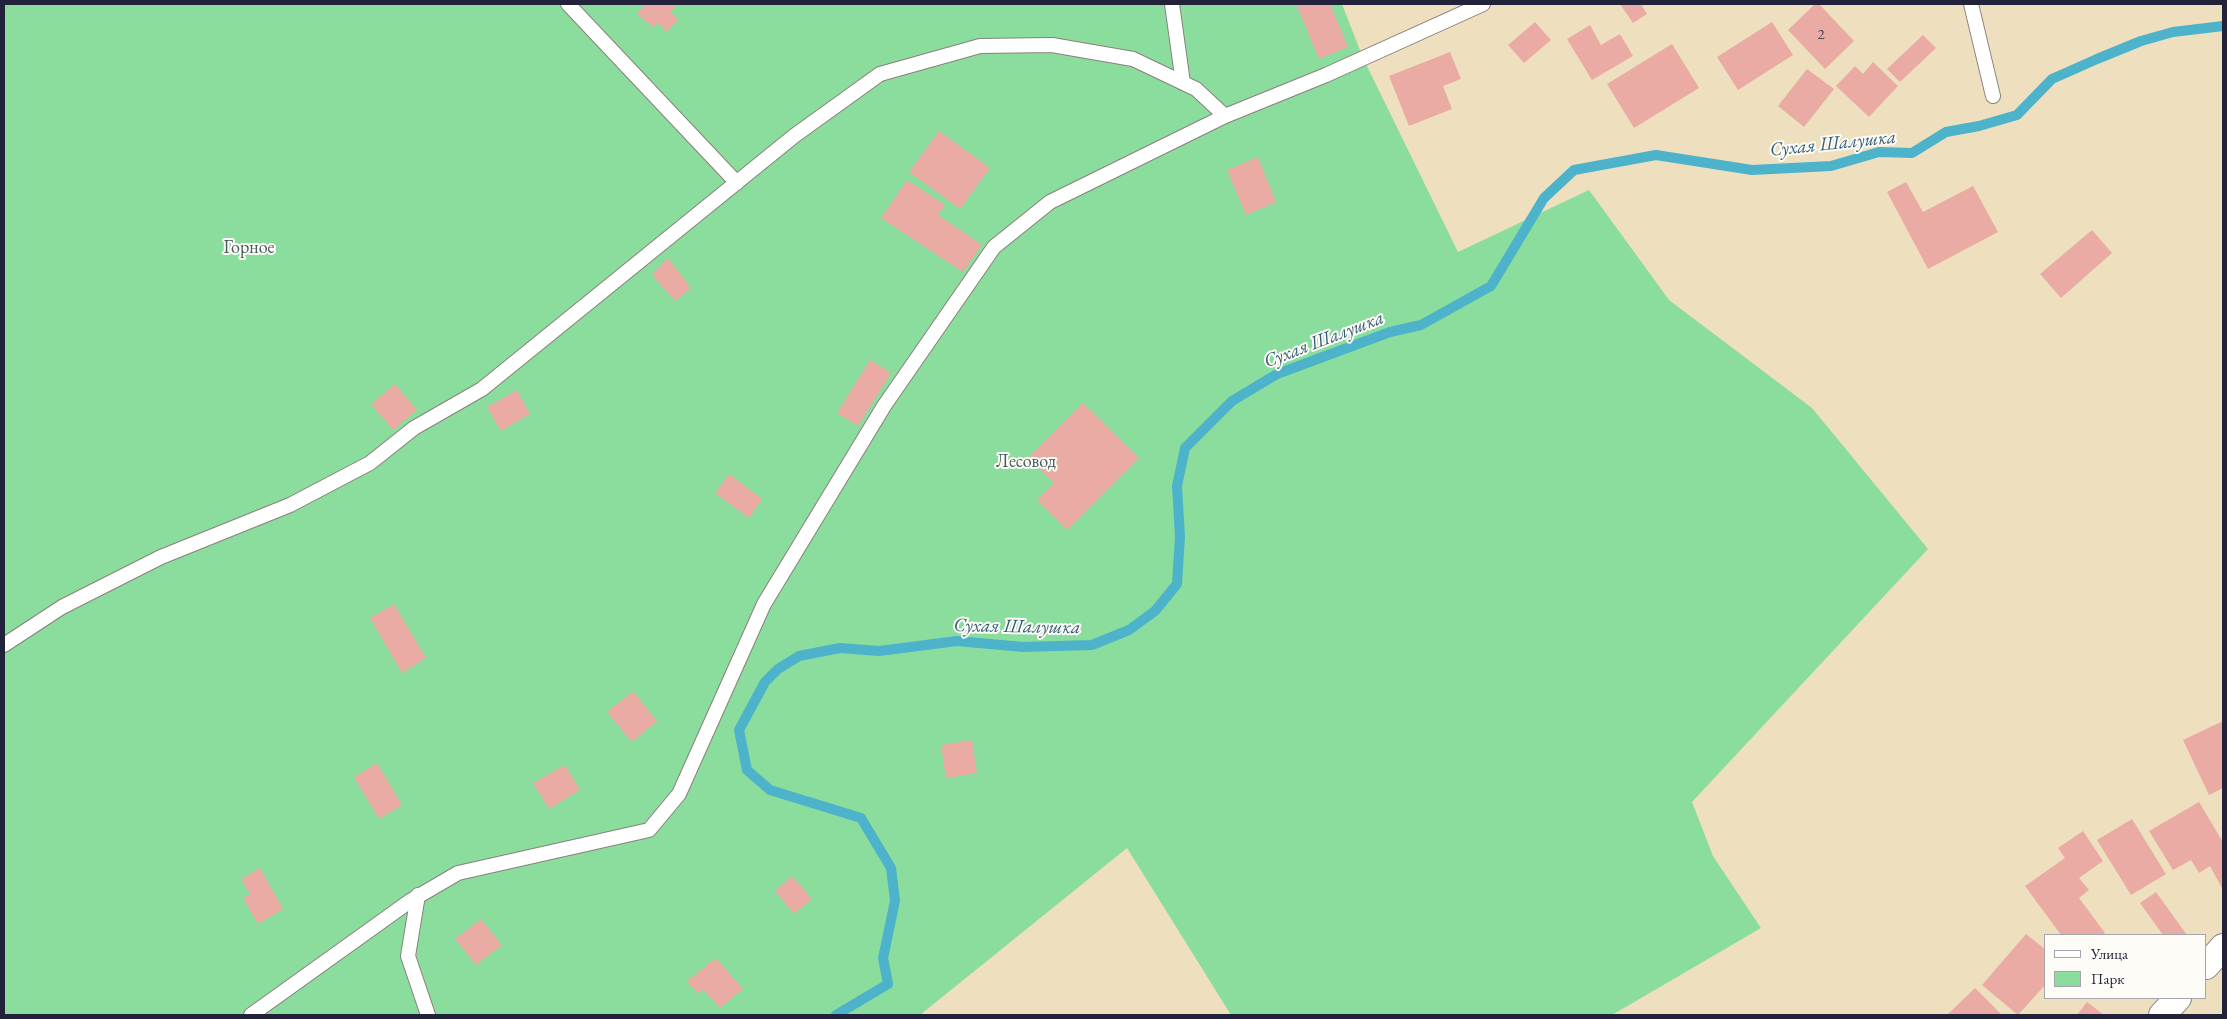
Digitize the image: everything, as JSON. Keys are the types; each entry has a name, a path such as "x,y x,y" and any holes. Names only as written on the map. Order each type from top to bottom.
{"street":[{"path":"2207,965 2223,947"},
{"path":"2162,1015 2177,999"}],"lane":[{"path":"568,4 736,183"},
{"path":"1172,4 1183,83"},
{"path":"251,1015 418,895 458,873 649,830 679,794 764,604 884,406 994,247 1050,202 1225,116 1326,75 1483,4"},
{"path":"1972,4 1992,96"},
{"path":"4,645 62,607 153,561 290,505 370,463 414,428 482,389 794,136 880,74 980,46 1052,45 1132,58 1196,88 1225,116"},
{"path":"418,895 408,956 428,1015"}],"green space":[{"name":"Лесовод","path":"4,4 1342,4 1363,58 1458,252 1589,190 1669,300 1812,408 1928,549 1692,802 1713,856 1761,928 1612,1015 1231,1015 1127,848 920,1015 4,1015"}],"building":[{"path":"646,4 677,4 670,12 678,19 667,32 657,23 653,27 637,14"},
{"path":"1296,4 1330,4 1348,47 1319,59"},
{"path":"1620,4 1641,4 1647,14 1633,23"},
{"path":"1815,4 1819,4 1854,41 1825,69 1788,30"},
{"path":"1535,22 1551,40 1524,63 1508,45"},
{"path":"1772,22 1793,55 1738,90 1717,57"},
{"path":"1590,25 1601,45 1620,34 1633,56 1592,80 1567,39"},
{"path":"1923,35 1936,48 1900,82 1887,69"},
{"path":"1672,44 1699,88 1634,128 1607,84"},
{"path":"1450,52 1461,79 1443,86 1452,109 1409,126 1389,76"},
{"path":"1873,62 1898,86 1869,117 1836,86 1855,66 1863,74"},
{"path":"1807,69 1834,89 1804,127 1778,106"},
{"path":"939,131 990,168 960,209 909,172"},
{"path":"1258,157 1276,202 1246,215 1227,170"},
{"path":"907,180 945,205 938,215 982,245 963,272 881,218"},
{"path":"1906,182 1923,212 1973,186 1998,232 1928,269 1887,192"},
{"path":"2092,230 2112,253 2061,298 2040,274"},
{"path":"668,258 691,288 675,301 652,275"},
{"path":"870,360 891,373 858,426 837,413"},
{"path":"395,384 417,410 393,430 371,404"},
{"path":"517,390 530,414 501,431 487,407"},
{"path":"1083,403 1139,458 1067,530 1037,500 1054,483 1028,458"},
{"path":"729,474 762,499 749,518 715,493"},
{"path":"394,604 426,658 402,673 370,618"},
{"path":"633,691 657,721 632,742 607,712"},
{"path":"2223,721 2223,788 2209,795 2183,740"},
{"path":"972,740 977,773 946,778 941,745"},
{"path":"377,763 402,805 379,819 354,777"},
{"path":"565,765 580,790 549,809 533,783"},
{"path":"2199,802 2223,842 2223,890 2210,866 2199,873 2191,860 2173,870 2149,831"},
{"path":"2132,819 2166,874 2131,895 2097,840"},
{"path":"2083,831 2103,861 2079,878 2089,890 2079,898 2105,933 2104,934 2060,934 2025,886 2065,858 2058,848"},
{"path":"260,868 283,909 258,924 243,898 250,894 241,879"},
{"path":"792,876 812,899 794,914 775,891"},
{"path":"2156,892 2186,934 2162,934 2140,903"},
{"path":"481,919 502,945 476,965 455,939"},
{"path":"2026,934 2044,948 2044,986 2018,1015 1982,985"},
{"path":"716,958 743,989 720,1008 703,989 698,994 687,981"},
{"path":"1975,988 2002,1015 1947,1015"},
{"path":"2087,1002 2104,1015 2077,1015"}],"waterway":[{"name":"Сухая Шалушка","path":"836,1015 888,984 883,958 895,901 891,868 861,818 770,790 747,770 739,730 765,682 778,669 799,656 840,648 879,651 957,641 1023,647 1092,645 1129,630 1155,611 1177,584 1180,537 1177,486 1185,448 1232,401 1277,374 1390,332 1421,325 1491,286 1544,198 1574,170 1656,155 1752,170 1831,166 1879,152 1912,153 1946,132 1979,126 2017,115 2052,79 2141,41 2173,32 2223,26"}],"park label":[{"name":"Горное","path":"249,248"}]}
